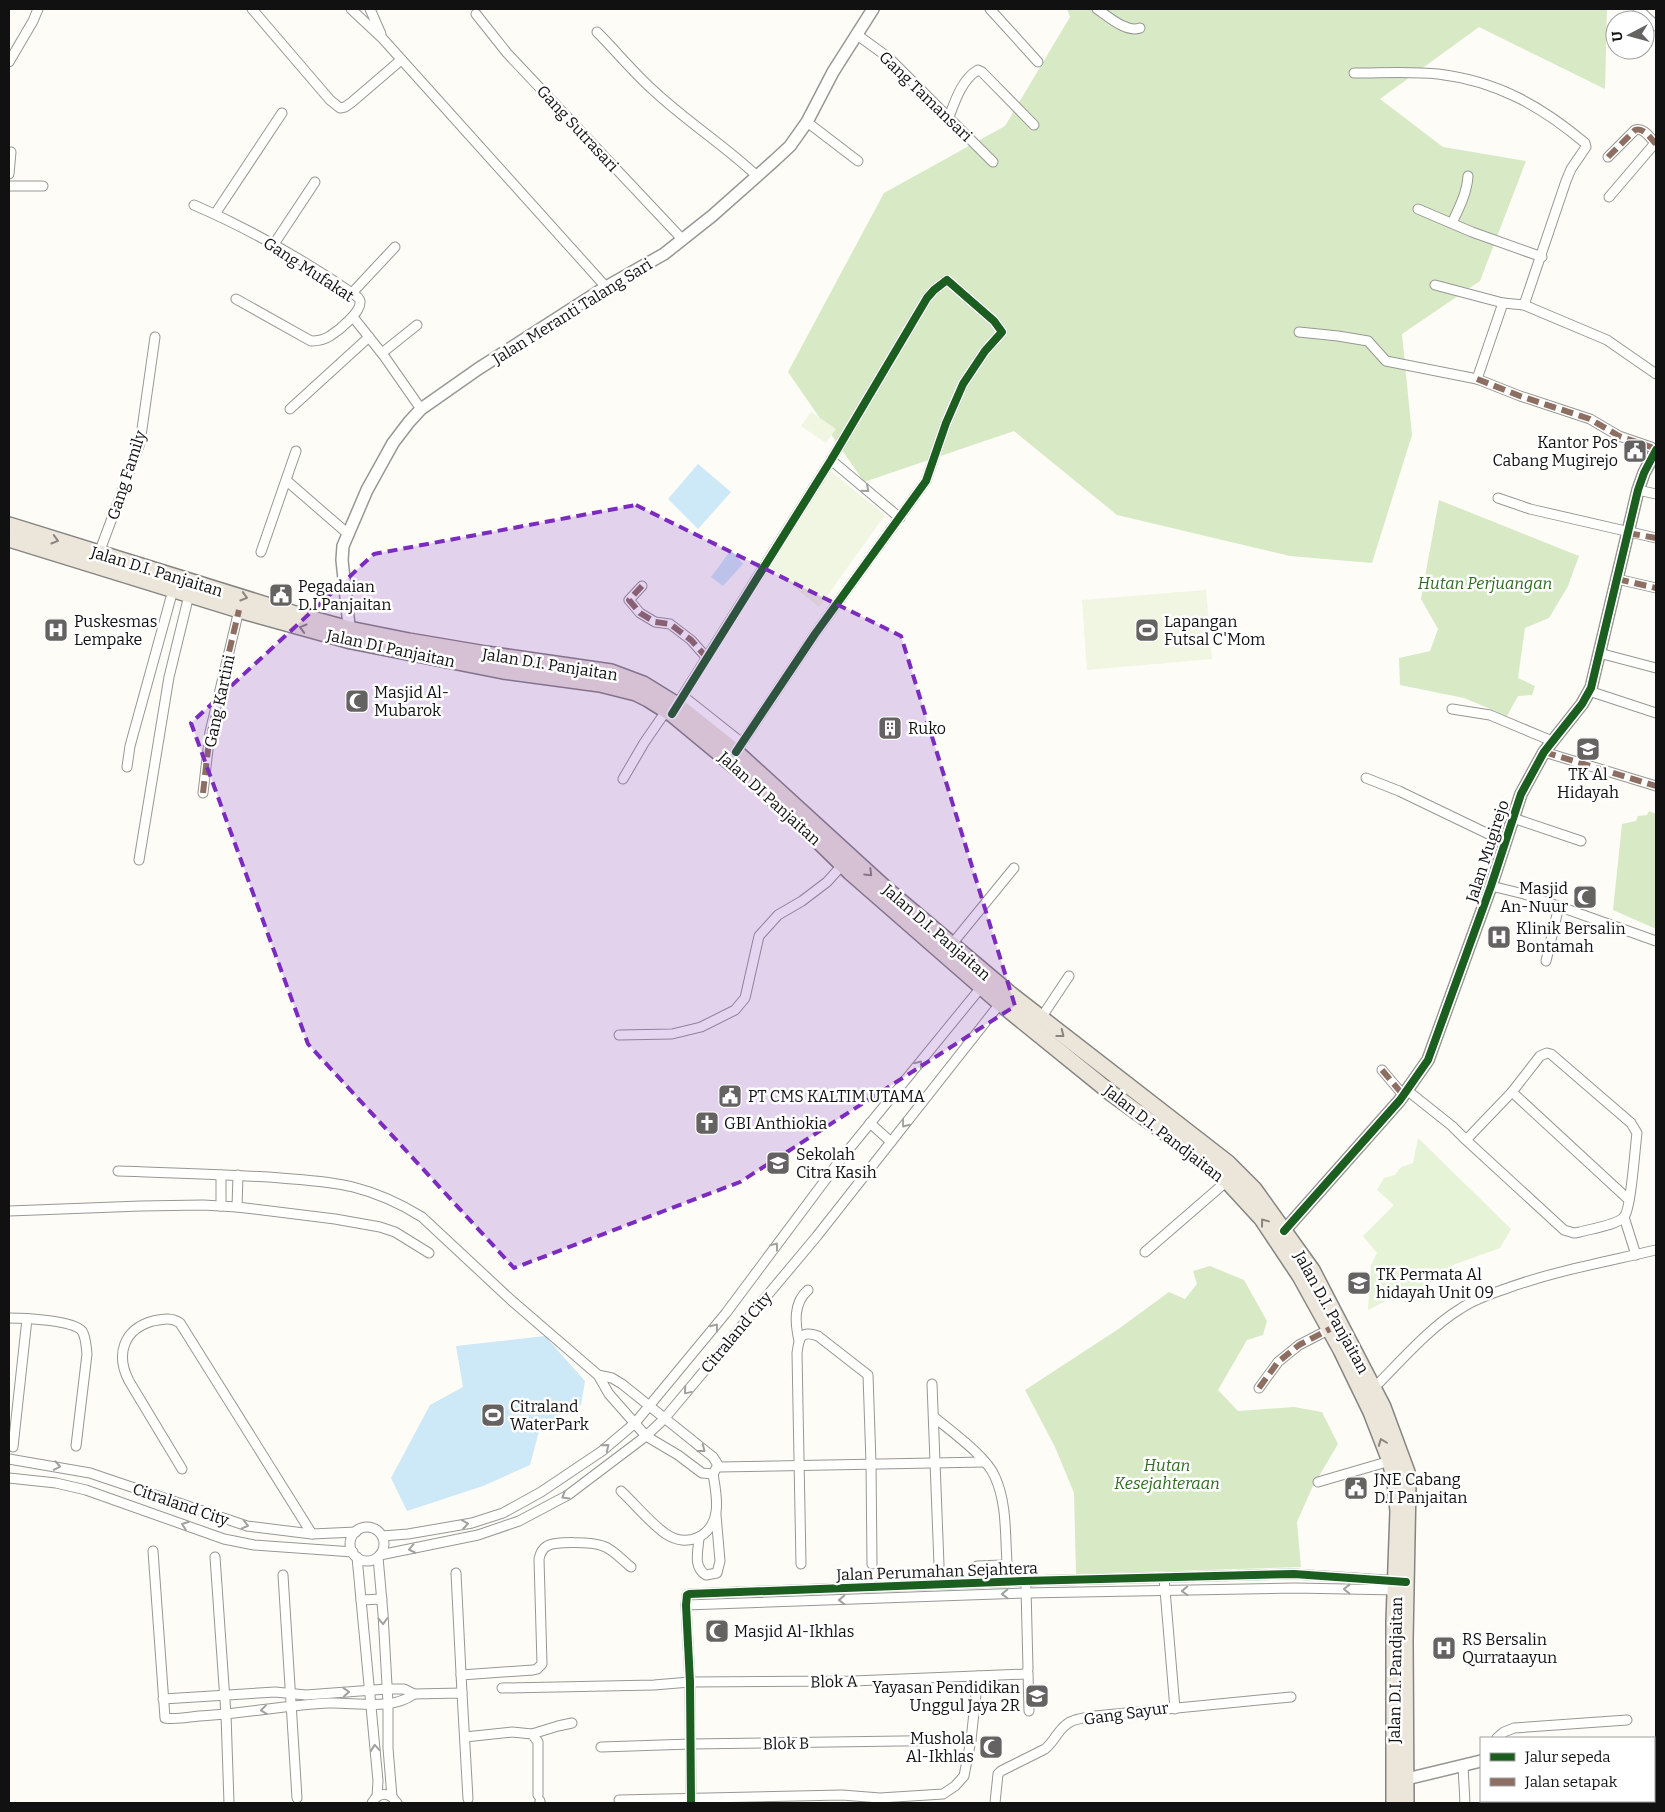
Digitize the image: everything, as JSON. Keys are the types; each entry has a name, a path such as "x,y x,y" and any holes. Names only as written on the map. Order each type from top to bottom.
{"highway":[{"name":"Jalan D.I. Panjaitan","path":"9,525 99,553 153,577 350,635"},
{"name":"Jalan DI Panjaitan","path":"9,539 153,577 174,590 239,610 495,670 614,687 674,707 801,824 846,860 1004,998"},
{"name":"Jalan D.I. Panjaitan","path":"674,707 706,721 738,747 846,860 887,890 952,944 985,982"},
{"name":"Jalan D.I. Panjaitan","path":"1004,998 1041,1018 1228,1163 1254,1190 1280,1235 1312,1270 1384,1407 1407,1472 1408,1484 1401,1586"},
{"name":"Jalan D.I. Pandjaitan","path":"1004,998 1111,1093 1203,1160 1227,1181 1280,1235 1300,1276 1330,1329 1371,1412 1390,1461 1395,1482 1401,1586 1394,1621 1400,1781 1406,1803"},
{"name":"Jalan D.I. Pandjaitan","path":"1394,1803 1400,1781"}],"street":[{"path":"9,62 38,9"},
{"path":"252,9 330,100 340,108 352,102 401,60"},
{"path":"351,9 383,39 606,287"},
{"path":"370,9 383,39"},
{"name":"Jalan Meranti Talang Sari","path":"350,635 342,560 343,546 347,533 367,490 393,443 421,409 478,369 606,287 664,254 757,176 790,146 807,122 833,72 873,9"},
{"path":"990,9 1038,62"},
{"path":"1097,9 1125,27 1134,30 1140,28"},
{"path":"1638,9 1656,26"},
{"name":"Gang Sutrasari","path":"476,14 507,52 683,240"},
{"path":"597,32 652,90 689,121 736,156 757,176"},
{"name":"Gang Tamansari","path":"856,34 889,58 993,162"},
{"path":"949,117 958,94 968,77 978,70 1034,126"},
{"path":"1354,73 1437,74 1470,79 1492,86 1540,109 1584,142 1586,147 1566,181 1542,257 1524,305"},
{"path":"215,214 282,113"},
{"path":"807,122 858,161"},
{"path":"1608,157 1635,130 1642,130 1656,143 1609,197"},
{"path":"9,174 11,152"},
{"path":"1452,223 1464,197 1468,176"},
{"path":"274,244 315,182"},
{"path":"9,186 43,186"},
{"name":"Gang Mufakat","path":"194,205 274,244 358,298 360,308 353,317 382,353 421,409"},
{"path":"1418,209 1542,257"},
{"path":"352,293 395,247"},
{"path":"623,779 644,743 674,707 707,658 831,460 927,298 947,280 994,321 1002,332 985,351 963,384 946,423 926,481 815,634 738,747"},
{"path":"1435,285 1503,303 1524,305 1606,340 1656,374"},
{"path":"236,299 312,341 320,341 329,337 353,317"},
{"path":"1477,379 1503,303"},
{"path":"382,353 417,325"},
{"path":"1299,332 1368,341 1386,362 1477,379 1520,396 1590,419 1618,436 1651,447 1656,451"},
{"name":"Gang Family","path":"99,553 140,443 155,336"},
{"path":"290,409 369,337"},
{"path":"262,552 296,451"},
{"name":"Jalan Mugirejo","path":"1280,1235 1406,1093 1431,1053 1491,886 1521,794 1544,752 1582,704 1589,691 1638,490 1644,473 1656,451"},
{"path":"831,460 900,518"},
{"path":"287,481 347,533"},
{"path":"1638,490 1656,494"},
{"path":"1498,498 1530,509 1656,538"},
{"path":"1617,579 1656,588"},
{"path":"642,586 629,600 640,613 655,622 670,624 691,640 707,658"},
{"path":"127,767 130,746 174,590"},
{"path":"139,860 169,678 189,595"},
{"name":"Gang Kartini","path":"203,793 210,732 239,610"},
{"path":"1599,653 1656,668"},
{"path":"1589,691 1656,713"},
{"path":"1452,709 1490,715 1552,741"},
{"path":"1544,752 1656,786"},
{"path":"1366,778 1400,792 1505,842"},
{"path":"1513,818 1581,841"},
{"path":"618,1036 672,1034 701,1027 735,1010 745,998 759,936 778,915 821,887 846,860"},
{"path":"952,944 1014,868"},
{"path":"1491,886 1524,894 1656,941"},
{"path":"1546,961 1559,906"},
{"path":"1041,1018 1069,976"},
{"name":"Citraland City","path":"9,1459 90,1472 247,1526 289,1532 312,1534 356,1532 368,1527 376,1530 382,1536 408,1534 472,1523 503,1513 542,1492 602,1451 635,1423 726,1313 841,1159 985,982"},
{"name":"Citraland City","path":"9,1478 56,1483 86,1490 224,1539 254,1545 355,1555 368,1560 478,1535 519,1521 568,1495 646,1436 664,1419 817,1236 1004,998"},
{"path":"1466,1140 1512,1092 1540,1056 1547,1053 1551,1054 1631,1123 1637,1133 1629,1200 1624,1217 1636,1255"},
{"path":"1382,1070 1406,1093 1452,1126 1564,1230 1574,1233 1580,1232 1616,1222 1624,1217"},
{"path":"1512,1092 1629,1200"},
{"path":"870,1123 890,1142"},
{"path":"118,1172 238,1175 323,1181 353,1187 380,1196 406,1208 422,1217 511,1300 598,1375 609,1394 646,1436 678,1455 702,1473 716,1470 800,1465 985,1462"},
{"path":"221,1206 222,1175"},
{"path":"237,1207 238,1175"},
{"path":"1145,1252 1227,1181"},
{"path":"9,1211 203,1205 237,1207 326,1218 380,1228 395,1232 429,1253"},
{"path":"1373,1389 1448,1317 1466,1305 1532,1279 1656,1250"},
{"path":"801,1564 797,1353 799,1341 796,1314 799,1302 808,1290"},
{"path":"9,1318 69,1324 81,1330 86,1340 87,1354 76,1446"},
{"path":"13,1447 27,1319"},
{"path":"182,1469 124,1372 124,1345 129,1335 134,1329 161,1319 173,1319 180,1323 312,1534"},
{"path":"1259,1388 1278,1362 1299,1346 1330,1329"},
{"path":"799,1341 803,1335 809,1333 818,1336 868,1375 872,1564"},
{"path":"598,1375 617,1381 714,1458 720,1561 717,1573 706,1575 697,1566 699,1538"},
{"path":"932,1384 939,1565"},
{"path":"934,1417 985,1462 995,1476 1002,1499 1007,1562 1002,1565 976,1566"},
{"path":"1318,1482 1390,1461"},
{"path":"621,1491 665,1533 676,1539 688,1541 699,1538 708,1529 716,1515"},
{"path":"288,1548 289,1532"},
{"path":"356,1532 351,1542 355,1555 361,1600 370,1690 378,1781 374,1800"},
{"path":"382,1536 384,1544 379,1556 388,1703 388,1748 395,1800"},
{"path":"461,1674 533,1670 542,1664 539,1559 540,1553 546,1547 552,1544 572,1543 605,1546 631,1567"},
{"path":"153,1551 164,1716 168,1718 226,1715 330,1703 388,1703 408,1699 414,1694"},
{"path":"216,1557 226,1715 229,1803"},
{"path":"456,1573 468,1798"},
{"name":"Jalan Perumahan Sejahtera","path":"1294,1574 1401,1586 1165,1592 1026,1593 686,1605 687,1595 691,1594 1024,1581 1294,1574"},
{"path":"283,1575 297,1798"},
{"name":"Gang Sayur","path":"995,1803 998,1774 1045,1749 1068,1723 1095,1716 1175,1709 1164,1578"},
{"path":"1024,1581 1026,1593 1029,1711"},
{"path":"361,1600 382,1599"},
{"path":"686,1605 690,1682 691,1800"},
{"name":"Blok A","path":"502,1688 654,1686 690,1682 853,1682 1028,1674"},
{"path":"619,1800 691,1800 842,1794 880,1798 943,1794 955,1786 964,1776 971,1740 978,1676"},
{"path":"163,1699 275,1692 314,1695 387,1689 404,1689 414,1694 462,1693"},
{"path":"1175,1709 1291,1697"},
{"path":"1498,1737 1514,1728 1627,1720"},
{"path":"464,1737 512,1732 532,1734 572,1724"},
{"path":"532,1734 538,1742 539,1800"},
{"name":"Blok B","path":"601,1747 971,1740"},
{"path":"1400,1781 1480,1761"},
{"path":"1463,1766 1465,1803"},
{"path":"374,1800 385,1794 395,1800"}],"highlighted area":[{"path":"636,505 901,636 1015,1006 740,1182 514,1268 308,1044 191,723 374,554"}],"green space":[{"path":"1067,9 1607,9 1605,10 1605,89 1479,27 1380,99 1443,147 1526,161 1480,281 1402,334 1412,435 1372,563 1290,556 1117,515 1014,431 864,482 788,372 884,193 1005,126 1070,17"},
{"path":"811,412 836,429 826,443 801,426"},
{"path":"829,470 885,515 819,607 770,567"},
{"name":"Hutan Perjuangan","path":"1439,500 1579,556 1568,586 1549,618 1525,628 1518,678 1535,686 1532,695 1518,696 1507,716 1464,698 1400,685 1399,658 1430,651 1438,629 1421,599"},
{"name":"Lapangan Futsal C'Mom","path":"1206,590 1212,659 1087,670 1082,600"},
{"path":"1649,811 1656,814 1656,929 1613,910 1622,824 1636,821 1638,816 1647,815"},
{"path":"1418,1138 1511,1229 1500,1248 1453,1265 1407,1304 1397,1295 1368,1310 1371,1265 1377,1253 1363,1236 1394,1205 1377,1190 1384,1178 1395,1175 1401,1167 1413,1163"},
{"name":"Hutan Kesejahteraan","path":"1210,1266 1244,1280 1267,1321 1263,1335 1247,1340 1218,1390 1238,1411 1294,1407 1322,1412 1338,1444 1312,1488 1297,1522 1301,1567 1076,1574 1074,1493 1055,1447 1025,1390 1117,1330 1169,1292 1185,1299 1197,1284 1193,1271"}],"water":[{"path":"698,464 731,492 698,529 668,499"},
{"path":"731,550 743,564 723,586 711,577"},
{"name":"Citraland WaterPark","path":"545,1336 585,1381 581,1405 541,1424 530,1465 483,1486 407,1511 391,1478 430,1405 463,1387 456,1346"}],"marked path":[{"path":"1608,157 1638,129 1649,136 1656,144"},
{"path":"1477,379 1520,396 1590,419 1619,436 1651,447 1656,451"},
{"path":"1628,533 1656,538"},
{"path":"1617,579 1656,588"},
{"path":"642,586 629,600 640,613 655,622 670,624 691,640 707,658"},
{"path":"203,793 210,732 239,610"},
{"path":"1544,752 1656,786"},
{"path":"1382,1070 1404,1096"},
{"path":"1259,1388 1278,1362 1299,1345 1330,1329"}],"cycle path":[{"path":"672,714 831,460 927,298 947,280 994,321 1002,332 985,351 963,384 946,423 926,481 815,634 736,752"},
{"path":"1284,1231 1400,1100 1428,1060 1491,886 1521,794 1544,752 1582,704 1591,688 1638,490 1644,473 1656,450"},
{"path":"691,1803 690,1682 686,1605 687,1595 689,1594 1024,1581 1294,1574 1406,1582"}],"place":[{"name":"Kantor Pos Cabang Mugirejo","path":"1635,451"},
{"name":"Pegadaian D.I Panjaitan","path":"281,595"},
{"name":"Puskesmas Lempake","path":"56,630"},
{"name":"Lapangan Futsal C'Mom","path":"1147,630"},
{"name":"Masjid Al- Mubarok","path":"357,701"},
{"name":"Ruko","path":"890,728"},
{"name":"TK Al Hidayah","path":"1588,749"},
{"name":"Masjid An-Nuur","path":"1585,897"},
{"name":"Klinik Bersalin Bontamah","path":"1499,937"},
{"name":"PT CMS KALTIM UTAMA","path":"730,1096"},
{"name":"GBI Anthiokia","path":"707,1123"},
{"name":"Sekolah Citra Kasih","path":"778,1163"},
{"name":"TK Permata Al hidayah Unit 09","path":"1359,1283"},
{"name":"Citraland WaterPark","path":"493,1415"},
{"name":"JNE Cabang D.I Panjaitan","path":"1356,1488"},
{"name":"Masjid Al-Ikhlas","path":"717,1631"},
{"name":"RS Bersalin Qurrataayun","path":"1444,1648"},
{"name":"Yayasan Pendidikan Unggul Jaya 2R","path":"1037,1696"},
{"name":"Mushola Al-Ikhlas","path":"991,1747"}]}
